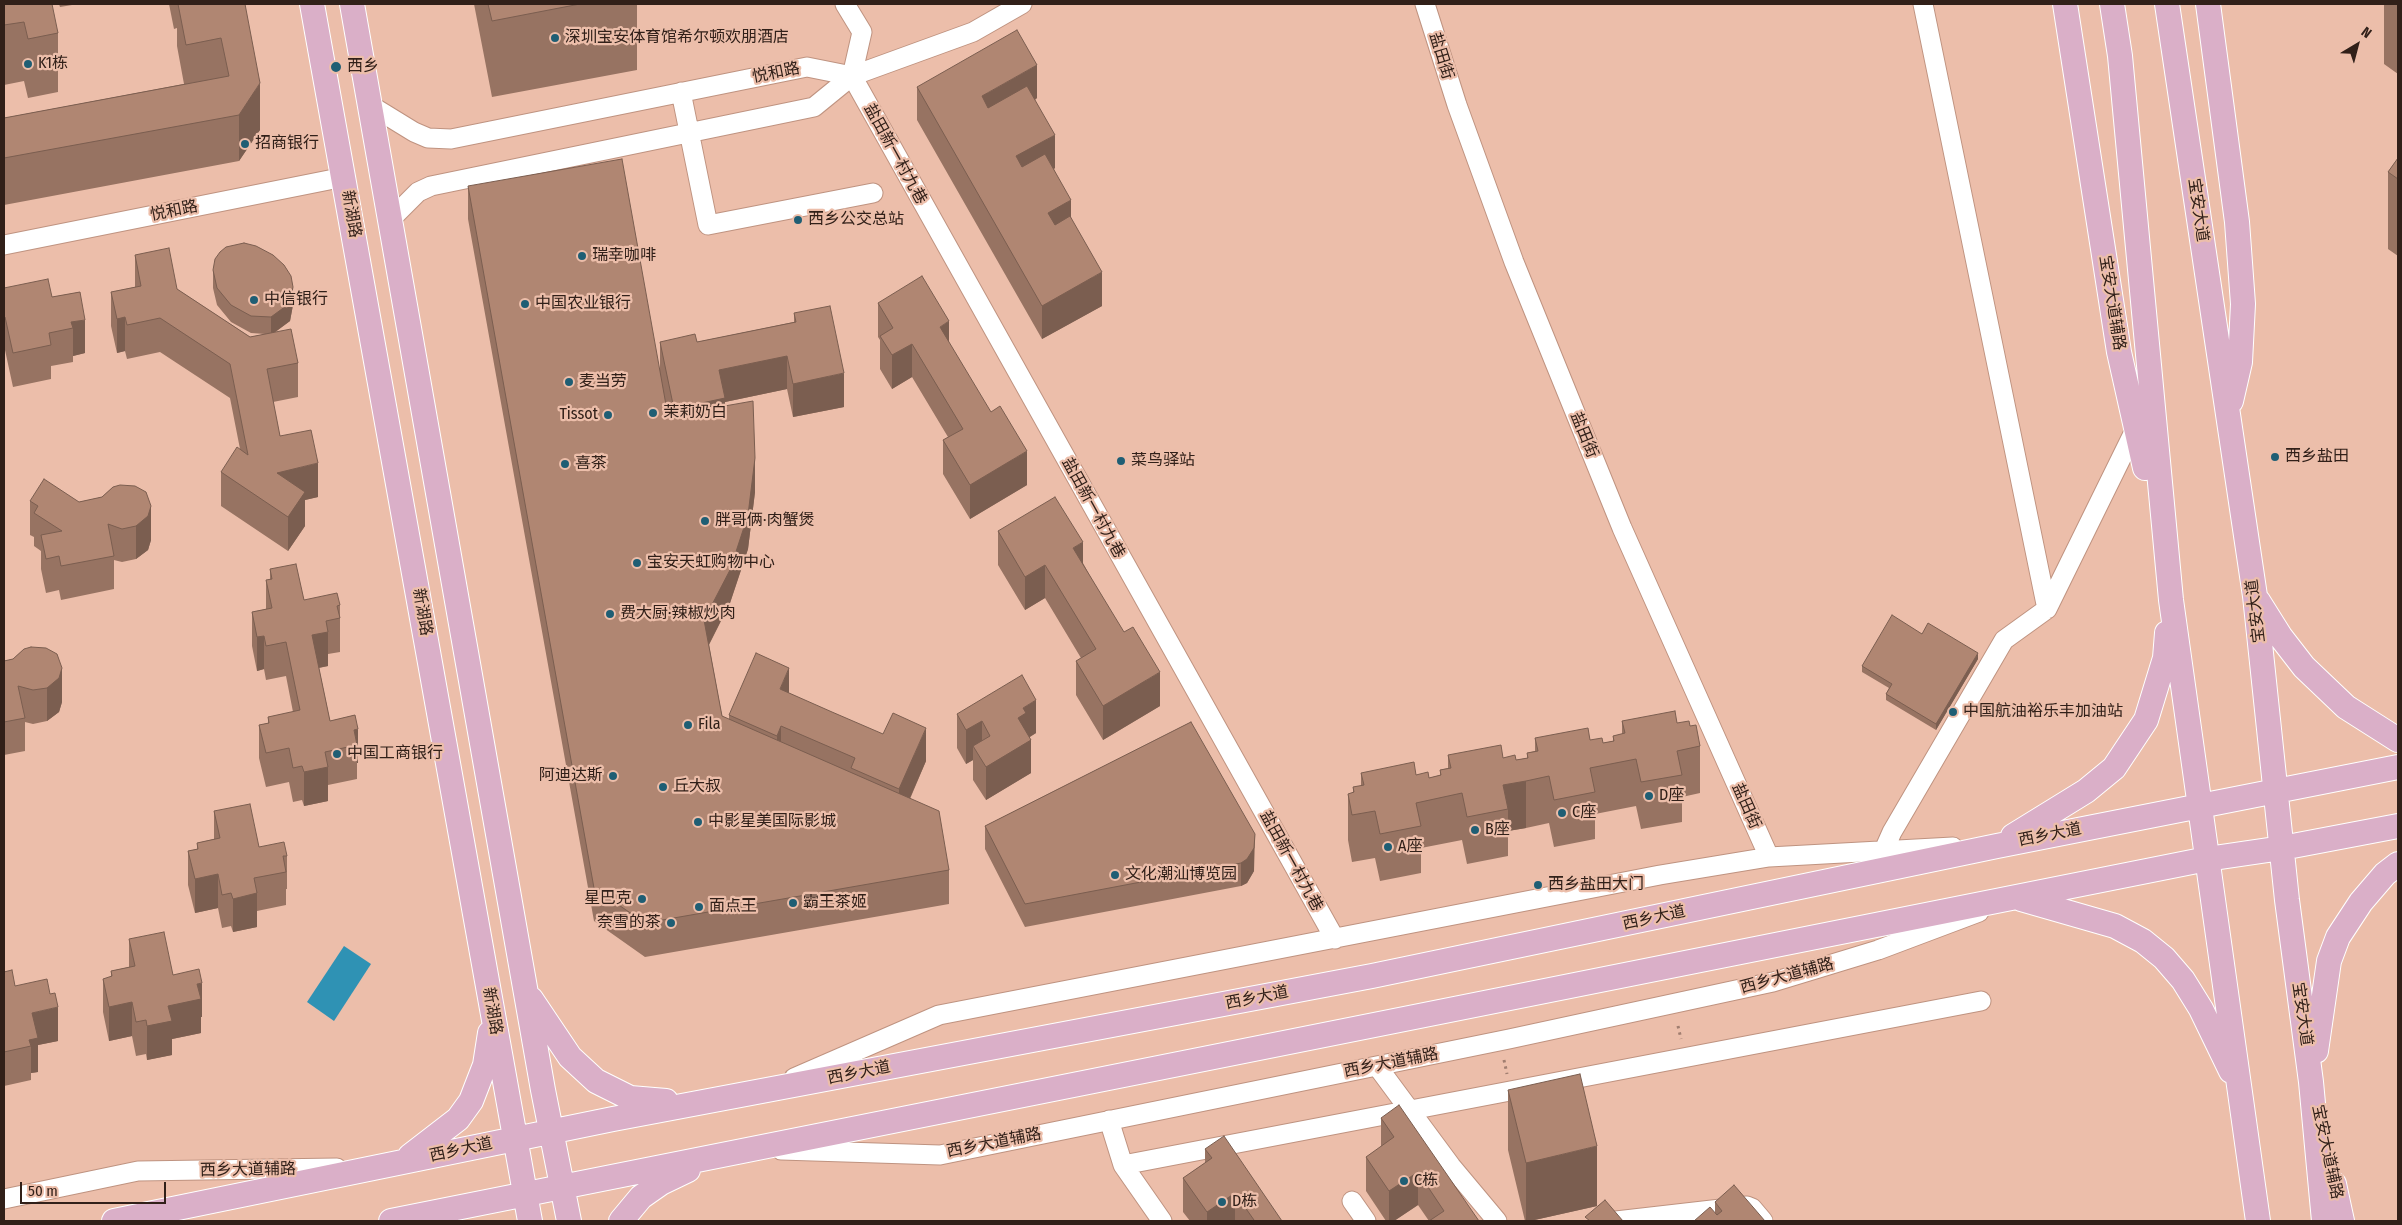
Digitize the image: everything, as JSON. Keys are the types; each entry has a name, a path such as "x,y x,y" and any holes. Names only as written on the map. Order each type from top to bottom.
{"main road":[{"name":"新湖路","path":"312,4 530,1221"},
{"path":"352,4 551,1132 569,1221"},
{"name":"宝安大道辅路","path":"2065,4 2119,352 2137,426 2171,600"},
{"path":"2112,4 2120,56 2171,600 2198,805 2258,1221"},
{"name":"宝安大道","path":"2167,4 2255,596 2287,900 2312,1082 2324,1221"},
{"path":"2208,4 2237,222 2243,304 2240,362 2228,415"},
{"path":"2255,596 2280,636 2304,668 2346,707 2398,740"},
{"path":"1996,846 2086,791 2114,768 2146,720 2165,658 2171,600"},
{"name":"西乡大道","path":"114,1221 514,1139 1372,976 1884,860 1996,846 2398,767"},
{"path":"391,1221 2207,859 2282,848 2398,826"},
{"path":"2312,1082 2328,969 2338,936 2385,874 2398,864"},
{"path":"2017,898 2115,926 2143,941 2164,958 2183,980 2201,1009 2240,1088 2241,1221"},
{"path":"526,991 570,1057 596,1081 630,1098 695,1104"},
{"path":"402,1162 458,1119 471,1102 485,1065 490,1037 490,1001"},
{"name":"宝安大道辅路","path":"2312,1082 2342,1221"},
{"path":"621,1221 641,1197 661,1183 716,1156"}],"street":[{"path":"845,4 862,32 852,76"},
{"path":"390,220 418,192 431,186 814,107 852,76 973,32 1022,4"},
{"name":"盐田街","path":"1425,4 1456,105 1518,271 1622,528 1769,856"},
{"path":"1923,4 2047,609"},
{"name":"悦和路","path":"370,105 414,132 428,138 451,139 807,67 852,76"},
{"name":"盐田新一村九巷","path":"852,76 1334,939"},
{"path":"681,92 708,225 872,193"},
{"name":"悦和路","path":"4,245 344,177"},
{"path":"764,1091 939,1015 1660,875 1769,856 1884,860 1892,832 2004,640 2047,609 2137,426"},
{"name":"西乡大道辅路","path":"752,1149 940,1154 1377,1066 1773,982 1878,950 2017,898"},
{"path":"1123,1165 1981,1001"},
{"path":"1377,1066 1497,1221"},
{"path":"1109,1120 1123,1165 1162,1221"},
{"name":"西乡大道辅路","path":"4,1199 138,1171 376,1168"},
{"path":"1352,1201 1366,1221"},
{"path":"1616,1221 1747,1206 1752,1208 1763,1221"}],"path":[{"path":"1676,1042 1681,1041 1678,1026"}],"water":[{"path":"344,946 371,964 334,1021 307,1002"}],"building":[{"path":"4,4 52,4 58,33 28,39 24,22 4,25"},
{"path":"178,4 245,4 260,83 239,115 4,158 4,118 229,76 221,38 186,45"},
{"path":"488,4 580,4 492,21"},
{"path":"1017,30 1037,65 982,96 988,108 1027,86 1055,135 1016,156 1022,167 1045,154 1071,200 1048,213 1055,225 1070,216 1102,272 1042,306 917,87"},
{"path":"2398,158 2398,179 2388,172"},
{"name":"宝安天虹购物中心","path":"622,159 668,416 753,401 755,458 748,515 730,570 704,620 722,716 939,811 949,870 645,923 594,888 468,186"},
{"name":"中信银行","path":"244,243 256,246 273,255 284,265 291,276 293,287 290,303 271,317 251,316 231,305 217,288 213,270 215,259 226,247"},
{"path":"169,248 177,289 250,337 291,329 298,363 267,369 280,436 311,430 318,463 277,473 305,492 288,517 221,472 237,447 248,455 230,364 160,318 127,325 125,317 117,319 111,292 141,286 135,255"},
{"path":"922,276 949,321 940,327 991,412 1000,406 1027,451 970,485 943,440 963,429 912,344 892,355 880,336 893,328 878,303"},
{"path":"48,279 52,297 80,292 85,320 71,322 73,328 49,333 51,345 13,353 4,317 4,288"},
{"path":"830,306 844,373 793,384 787,356 719,370 725,398 674,409 660,342 695,334 697,342 796,322 794,313"},
{"path":"44,479 79,502 102,497 113,487 120,485 135,486 146,492 151,506 148,516 136,526 122,529 108,524 114,556 61,566 59,556 46,559 41,535 62,531 34,513 38,506 30,501"},
{"path":"1055,497 1083,542 1073,548 1124,632 1133,627 1160,672 1103,706 1076,661 1096,649 1045,565 1025,577 998,531"},
{"path":"296,564 304,600 337,593 340,605 337,606 340,618 326,621 328,632 312,635 330,721 355,715 358,729 354,730 357,745 325,752 328,767 304,772 302,766 293,768 289,748 266,753 259,725 269,723 268,717 300,710 286,642 266,646 264,636 257,637 252,612 272,608 266,580 272,579 270,569"},
{"path":"1892,615 1922,634 1928,623 1978,653 1936,724 1886,694 1892,684 1862,666"},
{"path":"31,647 46,648 57,654 62,668 59,678 47,688 33,690 18,686 25,718 4,722 4,661 13,659 24,649"},
{"path":"756,653 789,668 780,689 832,712 883,734 893,713 926,728 899,789 851,768 855,758 781,726 777,736 729,715"},
{"path":"1022,675 1036,700 1023,708 1026,713 1018,718 1031,740 986,767 973,746 990,736 982,721 966,730 957,714"},
{"path":"1675,711 1677,723 1689,721 1690,726 1696,725 1700,746 1677,751 1682,775 1641,782 1636,759 1590,768 1595,792 1554,800 1549,776 1503,785 1508,809 1467,817 1462,793 1416,803 1421,826 1380,834 1375,811 1352,815 1348,794 1354,792 1353,787 1364,785 1361,773 1414,762 1416,775 1428,772 1429,778 1441,775 1440,770 1451,768 1448,755 1501,745 1503,758 1515,755 1516,760 1528,758 1527,753 1538,751 1535,738 1588,728 1590,740 1602,738 1603,743 1614,741 1613,736 1625,733 1622,721"},
{"path":"1191,722 1255,834 1254,848 1247,859 1241,863 1025,904 985,826"},
{"path":"250,804 259,847 284,842 287,856 283,856 286,872 254,878 257,893 233,899 231,893 222,895 218,874 195,879 188,851 198,849 197,843 220,838 214,811"},
{"path":"164,932 173,975 199,969 202,983 197,984 201,999 168,1006 172,1021 147,1026 146,1020 136,1022 132,1002 109,1007 103,979 112,976 111,971 135,966 129,939"},
{"path":"12,970 15,986 47,979 50,994 55,993 58,1007 32,1013 38,1038 29,1040 31,1046 4,1052 4,972"},
{"path":"1580,1074 1597,1146 1526,1163 1508,1090"},
{"path":"1399,1105 1479,1221 1429,1221 1444,1211 1418,1172 1389,1191 1366,1157 1394,1137 1381,1118"},
{"path":"1224,1136 1282,1221 1253,1221 1235,1193 1207,1212 1183,1178 1212,1158 1205,1149"},
{"path":"1734,1185 1765,1221 1694,1221 1710,1207 1717,1215 1722,1211 1715,1202"},
{"path":"1605,1200 1623,1221 1590,1221 1585,1217"}],"place":[{"name":"深圳宝安体育馆希尔顿欢朋酒店","path":"555,38"},
{"name":"K1栋","path":"28,64"},
{"name":"西乡","path":"336,67"},
{"name":"招商银行","path":"245,144"},
{"name":"西乡公交总站","path":"798,220"},
{"name":"瑞幸咖啡","path":"582,256"},
{"name":"中信银行","path":"254,300"},
{"name":"中国农业银行","path":"525,304"},
{"name":"麦当劳","path":"569,382"},
{"name":"茉莉奶白","path":"653,413"},
{"name":"Tissot","path":"608,415"},
{"name":"西乡盐田","path":"2275,457"},
{"name":"菜鸟驿站","path":"1121,461"},
{"name":"喜茶","path":"565,464"},
{"name":"胖哥俩·肉蟹煲","path":"705,521"},
{"name":"宝安天虹购物中心","path":"637,563"},
{"name":"费大厨·辣椒炒肉","path":"610,614"},
{"name":"中国航油裕乐丰加油站","path":"1953,712"},
{"name":"Fila","path":"688,725"},
{"name":"中国工商银行","path":"337,754"},
{"name":"阿迪达斯","path":"613,776"},
{"name":"丘大叔","path":"663,787"},
{"name":"D座","path":"1649,796"},
{"name":"C座","path":"1562,813"},
{"name":"中影星美国际影城","path":"698,822"},
{"name":"B座","path":"1475,830"},
{"name":"A座","path":"1388,847"},
{"name":"文化潮汕博览园","path":"1115,875"},
{"name":"西乡盐田大门","path":"1538,885"},
{"name":"星巴克","path":"642,899"},
{"name":"霸王茶姬","path":"793,903"},
{"name":"面点王","path":"699,907"},
{"name":"奈雪的茶","path":"671,923"},
{"name":"C栋","path":"1404,1181"},
{"name":"D栋","path":"1222,1202"}]}
